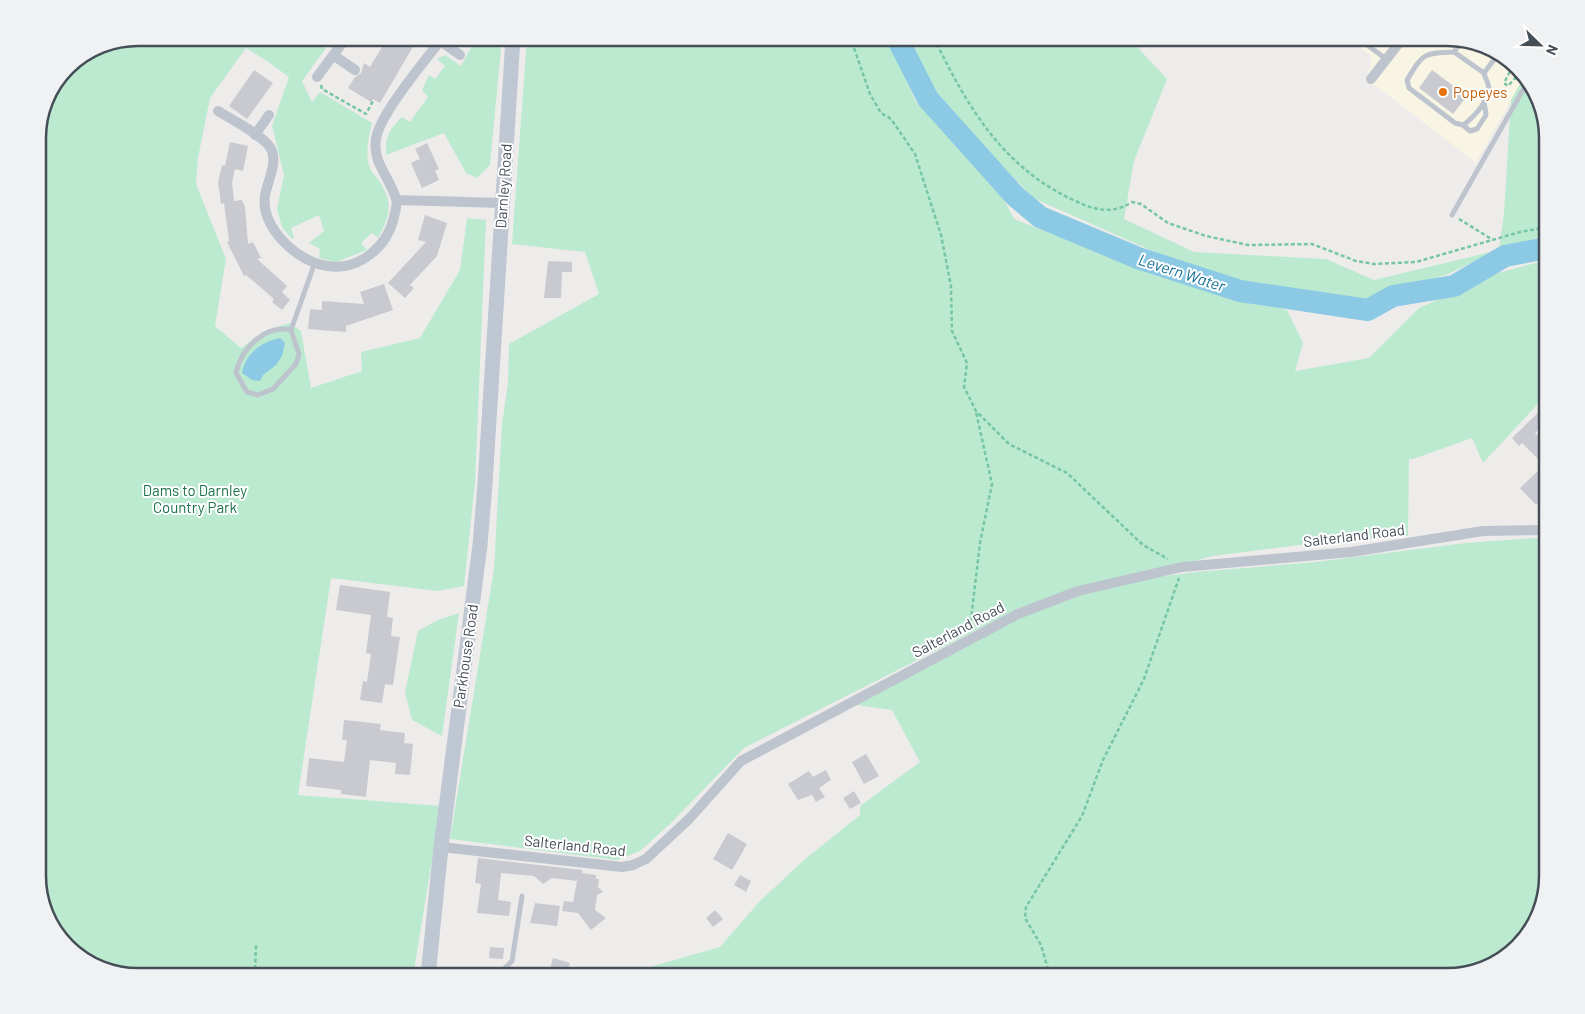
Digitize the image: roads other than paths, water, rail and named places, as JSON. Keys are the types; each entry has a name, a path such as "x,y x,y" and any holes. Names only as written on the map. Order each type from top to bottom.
{"main road":[{"name":"Darnley Road","path":"494,334 512,46"},
{"name":"Parkhouse Road","path":"429,968 441,847 480,545 494,334"}],"street":[{"path":"317,77 340,46"},
{"path":"218,111 269,146 273,162 264,198 273,228 286,244 314,265 346,267 374,252 385,240 392,226 397,200 377,161 376,139 381,122 433,46"},
{"path":"448,46 460,55"},
{"path":"1371,79 1397,46"},
{"path":"333,55 355,70"},
{"path":"255,135 269,115"},
{"path":"397,200 502,203"},
{"name":"Salterland Road","path":"441,847 622,867 632,866 646,859 689,820 741,761 1018,614 1051,600 1078,591 1182,567 1351,552 1483,531 1539,530"}],"lane":[{"path":"1369,46 1387,59"},
{"path":"1454,52 1458,47"},
{"path":"1463,125 1470,120 1484,101 1488,96 1489,88 1484,73 1454,52 1433,53 1422,57 1407,80 1409,88 1455,123 1463,125 1470,131 1477,129 1486,116 1484,101"},
{"path":"1484,73 1493,60"},
{"path":"1452,215 1524,88"},
{"path":"292,330 266,333 251,344 239,360 236,373 247,392 258,395 273,389 296,364 299,354 292,330 314,265"},
{"path":"505,968 512,961 522,896"}],"water":[{"path":"280,338 285,343 282,356 276,365 263,375 260,381 252,380 242,373 247,360 255,350 267,342"}],"waterway":[{"name":"Levern Water","path":"901,46 928,99 1015,196 1040,217 1138,258 1240,291 1368,310 1393,296 1454,286 1505,256 1539,250"}],"place":[{"name":"Popeyes","path":"1443,92"}],"park label":[{"name":"Dams to Darnley Country Park","path":"195,498"}]}
